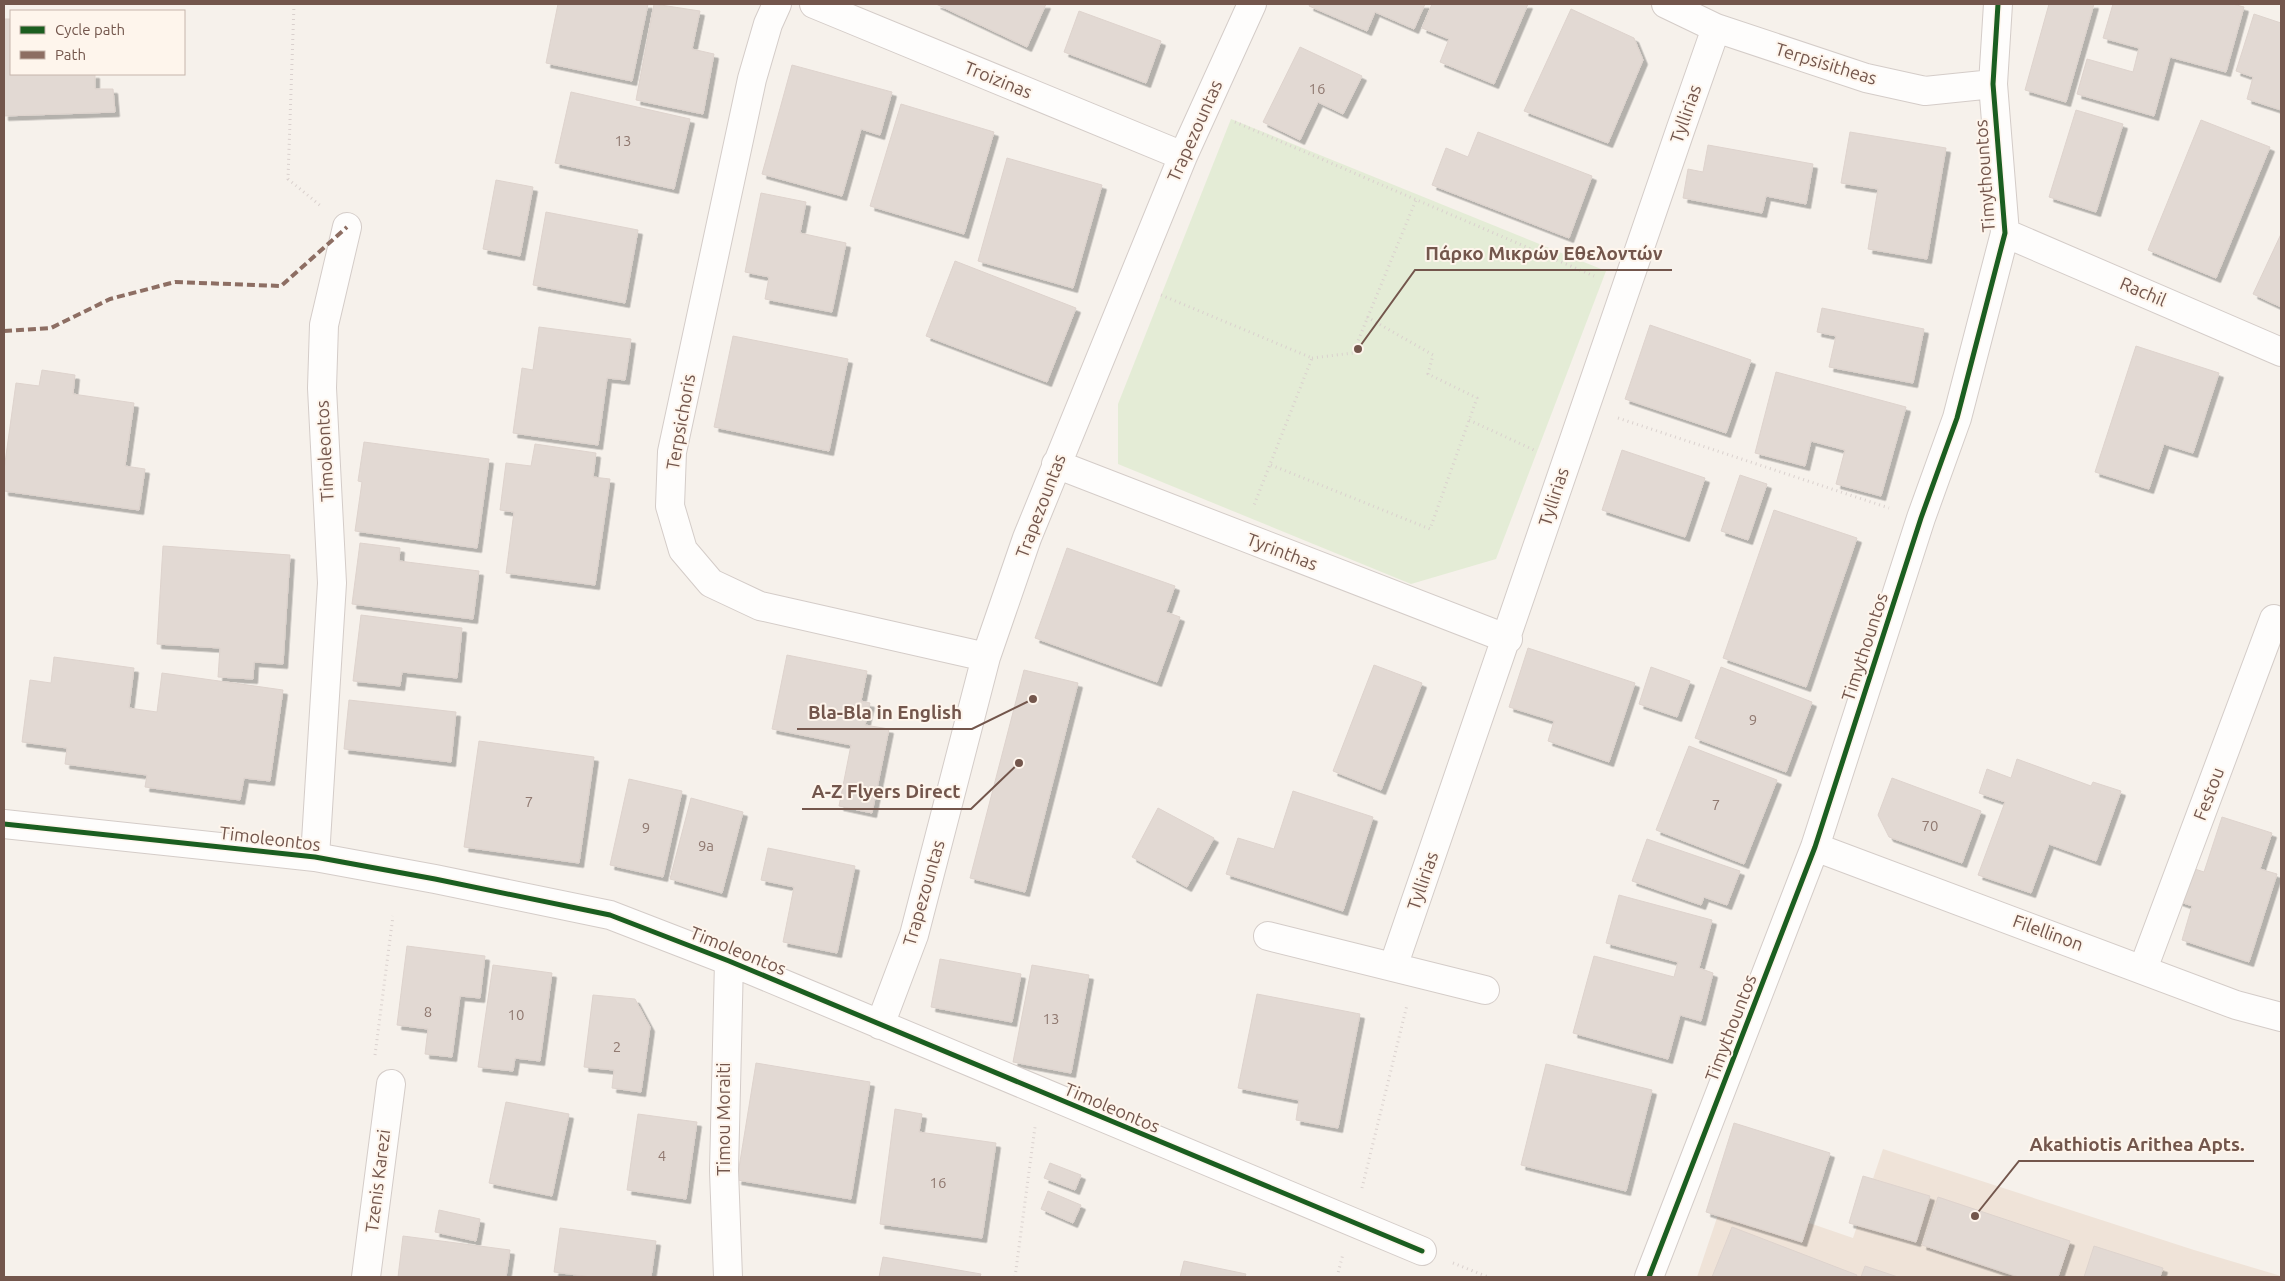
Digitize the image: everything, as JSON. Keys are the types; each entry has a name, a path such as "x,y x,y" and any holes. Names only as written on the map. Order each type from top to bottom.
{"street":[{"name":"Terpsichoris","path":"777,4 768,24 752,80 672,452 670,506 683,550 711,584 760,606 986,657"},
{"name":"Troizinas","path":"814,4 1183,156"},
{"name":"Trapezountas","path":"880,1025 914,935 986,657 1027,538 1183,156 1252,4"},
{"name":"Terpsisitheas","path":"1666,4 1716,28 1866,78 1926,91 1993,84"},
{"name":"Timythountos","path":"1649,1277 1815,847 1921,518 1957,418 2005,233 1993,84 1998,4"},
{"name":"Tyllirias","path":"1404,970 1564,466 1716,28"},
{"name":"Timoleontos","path":"315,857 332,583 322,388 324,324 347,227"},
{"name":"Rachil","path":"2005,233 2281,352"},
{"name":"Tyrinthas","path":"1056,464 1508,639"},
{"name":"Festou","path":"2143,968 2274,619"},
{"name":"Timoleontos","path":"4,824 315,857 435,879 610,915 729,961 1422,1251"},
{"name":"Filellinon","path":"1815,847 2143,968 2236,1005 2281,1017"},
{"path":"1268,936 1485,990"},
{"name":"Timou Moraiti","path":"728,1277 724,1171 729,961"},
{"name":"Tzenis Karezi","path":"366,1277 391,1084"}],"path":[{"path":"294,4 288,179 347,227"},
{"path":"1204,109 1624,289"},
{"path":"1131,282 1312,358 1353,353 1416,200"},
{"path":"1272,465 1430,529 1477,398 1428,374 1433,355 1367,317"},
{"path":"1240,535 1272,465 1312,358"},
{"path":"1584,406 1921,518"},
{"path":"1469,420 1564,466"},
{"path":"391,1084 375,1057 393,916"},
{"path":"1354,1223 1404,970"},
{"path":"1015,1277 1040,1092"}],"shaded area":[{"path":"1883,1149 2281,1277 1697,1277 1725,1194 1853,1238"}],"green space":[{"path":"1231,119 1606,271 1496,559 1411,584 1118,464 1118,404"}],"building":[{"path":"558,4 648,4 632,81 546,63"},
{"path":"654,4 700,11 692,49 714,54 703,114 636,100"},
{"path":"936,4 1046,4 1027,47"},
{"path":"1310,4 1425,4 1414,29 1375,12 1367,31 1309,6"},
{"path":"1432,4 1528,4 1494,84 1440,62 1449,39 1422,28"},
{"path":"2049,4 2094,4 2066,102 2025,90"},
{"path":"2113,4 2233,4 2244,7 2226,72 2170,57 2154,116 2077,94 2087,59 2133,72 2139,48 2103,38"},
{"path":"1571,9 1634,38 1643,60 1608,143 1524,111"},
{"path":"1079,11 1161,41 1146,83 1064,52"},
{"path":"2254,14 2281,23 2281,110 2247,99 2253,77 2236,71"},
{"path":"4,19 10,19 10,75 95,75 95,89 113,89 115,112 4,116"},
{"path":"1300,47 1362,76 1343,114 1318,102 1300,140 1263,122"},
{"path":"792,65 892,92 880,135 861,129 842,196 762,174"},
{"path":"571,92 690,119 674,189 555,163"},
{"path":"901,104 994,132 964,234 870,206"},
{"path":"2076,110 2123,124 2096,212 2049,197"},
{"path":"2201,120 2270,147 2216,278 2148,250"},
{"path":"1478,132 1592,176 1569,238 1432,185 1446,148 1468,157"},
{"path":"1850,132 1946,148 1927,259 1868,249 1878,189 1841,183"},
{"path":"1708,145 1813,164 1806,204 1766,196 1762,213 1683,198 1688,169 1703,172"},
{"path":"1007,158 1102,185 1073,288 978,261"},
{"path":"496,180 533,187 520,256 483,249"},
{"path":"761,193 806,202 800,233 846,243 832,312 765,299 769,277 745,272"},
{"path":"546,212 638,230 625,303 533,285"},
{"path":"2281,234 2281,307 2253,294"},
{"path":"955,261 1076,308 1047,382 926,336"},
{"path":"1822,308 1924,329 1913,383 1829,367 1836,336 1817,332"},
{"path":"1650,325 1751,360 1726,433 1625,399"},
{"path":"539,327 631,339 625,380 607,378 598,445 513,433 522,368 533,370"},
{"path":"733,336 848,359 829,451 714,427"},
{"path":"2136,346 2219,373 2193,453 2164,444 2149,489 2095,472"},
{"path":"42,370 75,375 73,394 134,403 125,466 145,469 139,510 4,491 4,470 16,383 39,386"},
{"path":"1776,372 1906,407 1881,496 1836,484 1845,450 1811,441 1805,466 1755,453"},
{"path":"364,442 489,459 477,548 355,531 362,482 358,481"},
{"path":"535,444 596,453 593,477 610,479 595,585 506,573 514,512 500,510 506,463 531,466"},
{"path":"1622,450 1705,478 1685,537 1602,510"},
{"path":"1740,475 1767,484 1748,540 1721,531"},
{"path":"1774,510 1857,538 1806,687 1723,658"},
{"path":"360,543 400,548 399,561 479,571 473,619 352,604"},
{"path":"163,546 290,555 283,664 254,662 253,679 218,677 220,648 157,644"},
{"path":"1067,548 1175,586 1166,612 1180,617 1157,682 1035,638"},
{"path":"361,615 462,628 457,678 402,672 400,686 353,681"},
{"path":"1528,648 1635,683 1609,762 1548,741 1554,721 1509,707"},
{"path":"787,655 867,671 861,701 870,703 865,725 889,729 872,813 839,806 851,745 772,729"},
{"path":"54,657 134,668 129,708 157,712 162,673 283,690 270,781 244,778 240,800 145,787 147,775 65,764 67,748 22,742 30,680 51,683"},
{"path":"1374,665 1422,683 1381,790 1333,771"},
{"path":"1651,667 1690,681 1677,717 1639,704"},
{"path":"1721,667 1812,702 1786,772 1695,738"},
{"path":"1024,670 1078,683 1025,892 970,878"},
{"path":"349,700 456,712 451,762 344,749"},
{"path":"479,741 594,757 579,863 464,847"},
{"path":"1689,746 1777,780 1744,864 1656,830"},
{"path":"2017,759 2091,786 2093,782 2121,791 2096,861 2049,844 2031,893 1978,875 2005,802 1979,793 1987,769 2011,778"},
{"path":"1892,778 1981,811 1962,863 1889,837 1878,815"},
{"path":"629,779 682,791 663,877 610,865"},
{"path":"1293,791 1373,817 1343,911 1226,874 1238,838 1274,849"},
{"path":"691,798 743,812 722,893 670,879"},
{"path":"1158,808 1214,838 1187,887 1132,857"},
{"path":"2222,817 2272,833 2260,869 2277,874 2249,962 2182,940 2192,906 2178,901 2189,867 2204,872"},
{"path":"1647,839 1740,871 1727,905 1704,897 1701,905 1632,881"},
{"path":"768,848 855,866 837,953 783,942 794,887 761,880"},
{"path":"1619,895 1712,920 1699,968 1713,973 1701,1021 1680,1015 1668,1059 1573,1033 1594,956 1674,977 1678,962 1606,943"},
{"path":"407,946 485,956 480,998 460,996 452,1057 425,1054 428,1029 397,1025"},
{"path":"940,959 1021,974 1012,1022 931,1007"},
{"path":"493,965 552,973 540,1061 515,1058 513,1071 478,1067"},
{"path":"1032,965 1089,975 1071,1073 1013,1062"},
{"path":"1257,994 1360,1014 1338,1128 1296,1120 1299,1100 1238,1088"},
{"path":"593,995 635,999 650,1027 641,1092 612,1088 614,1070 584,1067"},
{"path":"756,1063 870,1082 851,1199 737,1180"},
{"path":"1546,1064 1652,1090 1626,1191 1521,1165"},
{"path":"506,1102 569,1114 552,1196 489,1183"},
{"path":"895,1109 922,1114 919,1132 996,1143 982,1238 880,1224"},
{"path":"638,1114 697,1122 686,1199 627,1190"},
{"path":"1734,1123 1830,1153 1802,1242 1706,1212"},
{"path":"1050,1163 1081,1175 1075,1190 1044,1178"},
{"path":"1863,1176 1930,1196 1916,1242 1849,1223"},
{"path":"1048,1191 1081,1205 1073,1223 1041,1209"},
{"path":"1938,1197 2070,1241 2058,1277 2019,1277 1922,1245"},
{"path":"439,1210 480,1219 476,1241 435,1232"},
{"path":"1732,1227 1857,1275 1856,1277 1712,1277"},
{"path":"560,1228 656,1241 651,1277 591,1277 554,1272"},
{"path":"403,1236 510,1250 506,1277 398,1277"},
{"path":"2094,1246 2163,1268 2160,1277 2084,1277"},
{"path":"883,1257 981,1274 980,1277 879,1277"},
{"path":"1184,1261 1246,1274 1245,1277 1180,1277"},
{"path":"1865,1266 1898,1277 1861,1277"}],"marked path":[{"path":"4,331 51,328 110,299 175,282 281,286 347,227"}],"cycle path":[{"path":"1649,1277 1815,847 1921,518 1957,418 2005,233 1993,84 1998,4"},
{"path":"4,824 315,857 435,879 610,915 729,961 1422,1251"}],"place":[{"name":"Πάρκο Μικρών Εθελοντών","path":"1358,349"},
{"name":"Bla-Bla in English","path":"1033,699"},
{"name":"A-Z Flyers Direct","path":"1019,763"},
{"name":"Akathiotis Arithea Apts.","path":"1975,1216"}]}
